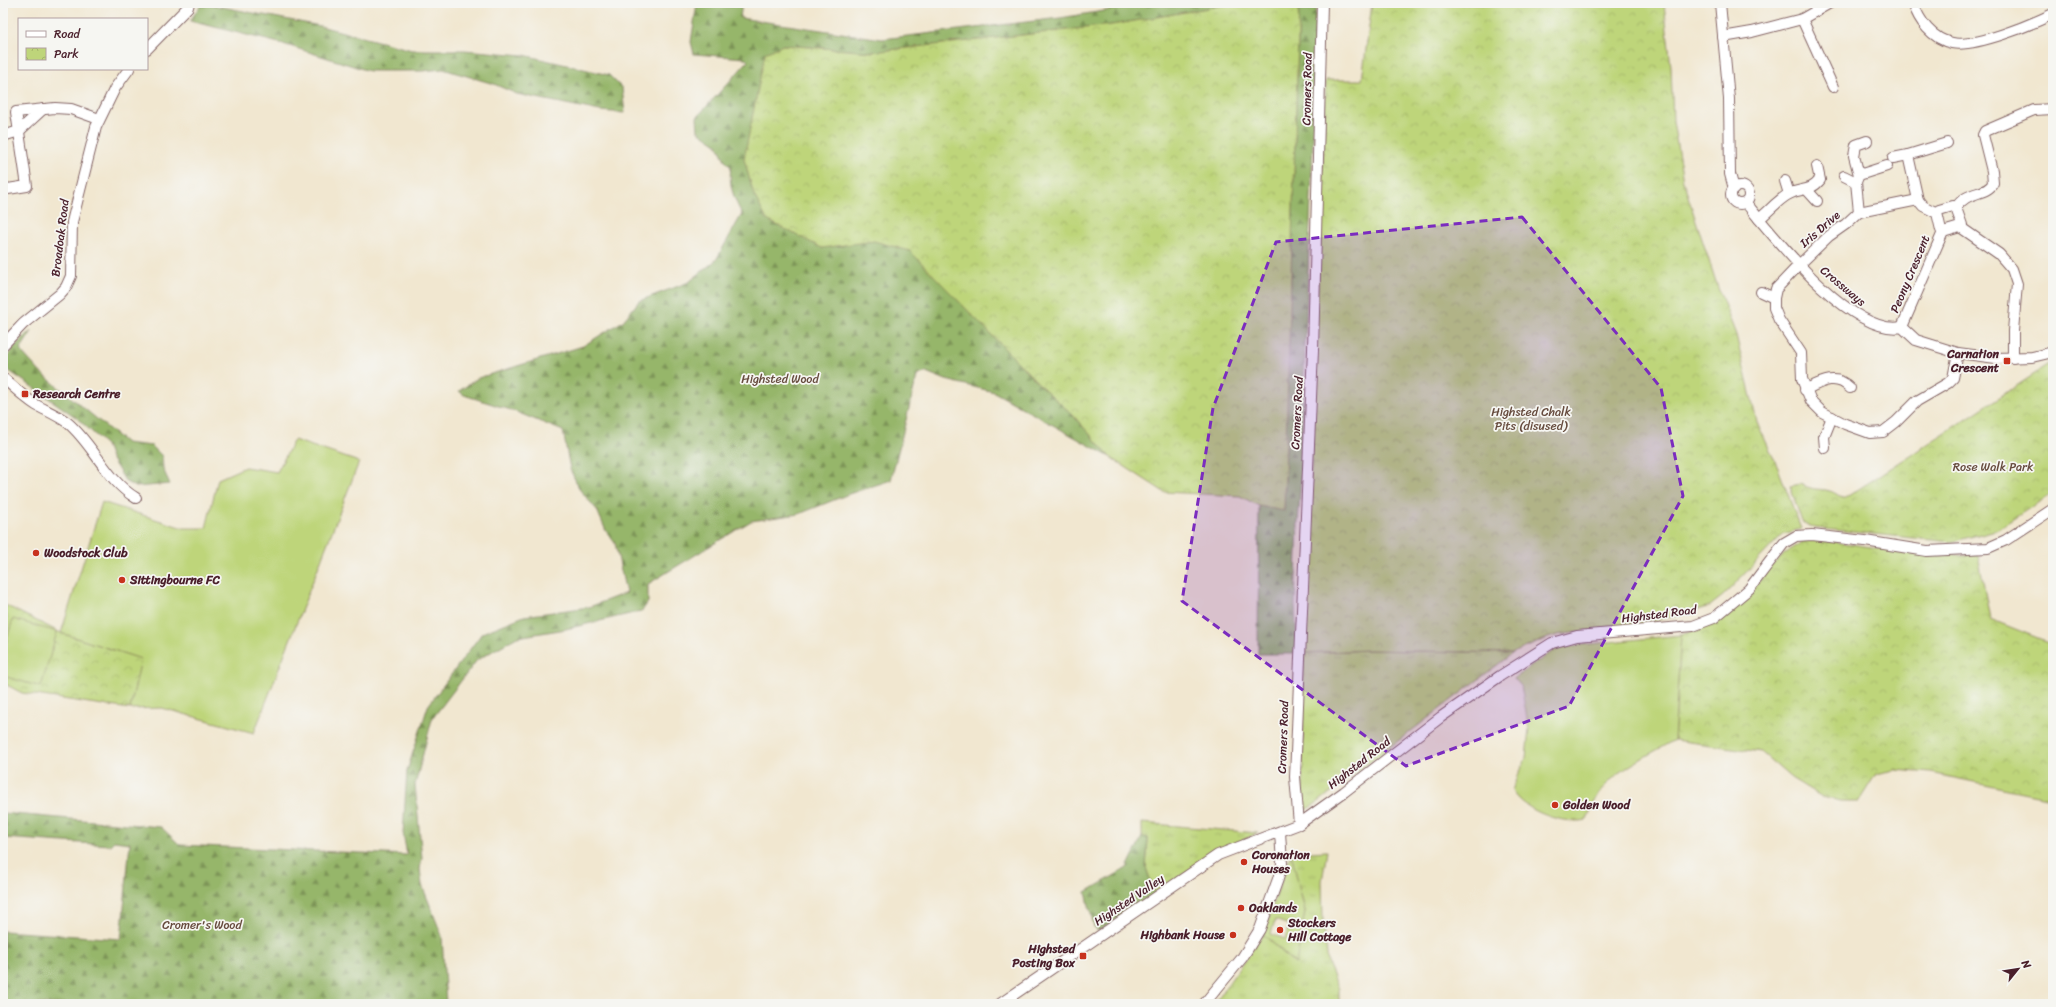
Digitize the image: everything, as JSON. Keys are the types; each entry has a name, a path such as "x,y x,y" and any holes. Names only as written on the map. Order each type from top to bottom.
{"street":[{"path":"148,49 188,7 189,3"},
{"name":"Cromers Road","path":"1299,824 1295,776 1313,350 1322,3"},
{"name":"Crossways","path":"1720,3 1729,99 1730,167 1731,183 1734,189 1731,195 1732,200 1741,204 1746,203 1799,265 1844,306 1864,319 1881,327 1893,329 1902,327"},
{"path":"1723,37 1752,32 1802,19 1830,3"},
{"path":"1912,3 1917,15 1926,27 1939,37 1952,43 1966,43 2013,30 2053,14"},
{"path":"1802,19 1833,88"},
{"name":"Broadoak Road","path":"3,345 23,324 60,294 66,287 71,276 74,214 87,157 100,119 114,88 128,70"},
{"path":"3,186 8,189 27,186 16,112 71,108 100,119"},
{"path":"3,136 19,131 43,109"},
{"path":"1956,208 1963,198 1988,189 1993,183 1992,171 1983,134 1985,130 2034,110 2053,109"},
{"path":"1867,141 1856,145 1854,151 1858,179 1859,212 1891,204 1898,205 1918,200"},
{"path":"1844,176 1858,179 1890,162 1947,143"},
{"path":"1908,155 1918,200 1923,206 1936,213 1943,232 1960,227"},
{"path":"1759,219 1789,194 1807,190 1820,180 1817,166"},
{"path":"1785,181 1789,194"},
{"path":"1807,190 1817,201"},
{"path":"1936,213 1953,206 1956,208"},
{"path":"1956,208 1962,225 1960,227"},
{"name":"Iris Drive","path":"1774,298 1776,290 1799,265 1829,236 1846,224 1859,212"},
{"path":"1960,227 1999,254 2012,269 2017,284 2013,331 2013,358"},
{"name":"Peony Crescent","path":"1902,327 1943,232"},
{"path":"1761,292 1774,298 1774,308 1779,320 1801,353 1802,379 1805,390 1815,407 1832,417 1870,433 1883,432 1896,422 1920,398 1948,383 1953,378 1958,353"},
{"path":"1902,327 1916,340 1958,353 1996,358 2013,358 2032,357 2053,352"},
{"path":"3,378 35,404 67,423 88,442 105,470 126,492 136,498"},
{"path":"1805,390 1824,381 1833,380 1842,382 1850,388"},
{"path":"1825,448 1824,437 1832,417"},
{"name":"Highsted Road","path":"1280,832 1299,824 1344,792 1441,717 1500,676 1552,643 1577,636 1693,626 1714,618 1749,588 1784,543 1796,536 1820,536 1926,551 1982,549 2006,540 2053,509"},
{"path":"1204,1004 1242,958 1260,929 1282,864 1280,832"},
{"name":"Highsted Valley","path":"1000,1004 1218,855 1280,832"}],"highlighted area":[{"path":"1522,217 1661,388 1683,496 1569,706 1406,766 1182,601 1213,408 1276,242"}],"green space":[{"path":"202,3 320,26 412,50 464,50 524,55 609,75 622,88 625,113 600,111 517,94 494,84 443,69 422,71 369,71 283,44 190,21"},
{"path":"697,3 742,3 740,18 882,39 1060,18 1153,3 1236,3 1112,25 872,52 783,45 822,248 879,240 911,251 1043,388 1071,413 1110,457 994,392 946,380 926,372 917,376 891,480 849,494 799,514 751,521 648,584 648,602 642,611 566,629 517,637 477,660 432,719 415,785 422,858 420,869 422,885 442,936 446,1004 3,1004 3,931 121,939 130,843 114,841 110,845 3,838 3,813 161,827 180,845 407,855 403,833 407,771 428,706 482,633 524,616 589,607 626,593 615,543 606,531 597,510 580,490 570,469 563,431 514,411 464,395 459,391 478,378 583,346 623,321 639,301 689,282 716,260 742,214 732,191 730,179 731,167 726,162 717,144 698,131 697,117 748,61 745,58 694,54 691,42"},
{"path":"1236,3 1299,3 1284,511 1259,506 1240,496 1164,492 1110,457 1071,413 1043,388 910,251 874,241 822,248 767,220 754,195 744,159 765,53 783,45 872,52 1112,25"},
{"path":"1299,3 1316,3 1312,182 1295,605 1297,651 1293,654 1258,654 1259,506 1284,510"},
{"name":"Highsted Chalk Pits (disused)","path":"1372,3 1664,3 1671,67 1673,121 1683,181 1718,288 1736,335 1757,422 1778,468 1801,529 1783,534 1724,595 1710,606 1685,614 1640,624 1557,635 1513,653 1369,650 1304,653 1326,80 1362,80"},
{"path":"32,331 20,350 40,372 126,443 152,446 162,456 163,469 170,484 136,487 126,482 111,458 106,445 77,418 8,370 4,365 9,354 19,342"},
{"name":"Rose Walk Park","path":"2053,362 2053,493 1996,530 1951,542 1815,528 1802,522 1790,486 1801,484 1807,487 1831,491 1842,498 1845,498"},
{"path":"294,440 359,462 254,733 162,708 130,709 141,659 61,633 102,502 183,528 206,528 218,479 245,467 277,472"},
{"path":"1809,538 1926,555 1978,555 1990,619 2053,644 2053,784 2051,798 1931,773 1895,770 1876,774 1859,801 1841,801 1822,797 1791,778 1761,752 1674,740 1681,635 1719,621 1746,599 1769,568 1789,550"},
{"path":"3,604 61,633 142,659 130,709 22,693 3,683"},
{"path":"13,619 57,632 41,687 3,676 3,652"},
{"path":"1681,635 1674,740 1637,761 1611,780 1604,787 1594,803 1587,820 1567,821 1556,819 1535,810 1518,798 1512,790 1526,758 1529,729 1521,686 1514,678 1559,647"},
{"path":"1369,650 1513,653 1317,803 1302,812 1304,653"},
{"path":"1142,823 1258,833 1217,852 1155,894 1146,868 1148,838 1142,837"},
{"path":"1142,837 1148,838 1146,868 1155,894 1098,931 1094,927 1086,892 1127,868"},
{"path":"1327,851 1322,881 1323,921 1328,963 1339,989 1339,1004 1214,1004 1263,934 1295,964 1305,911 1291,853"},
{"path":"1291,853 1305,911 1296,964 1263,934","holes":["1275,920 1289,925 1285,939 1271,934"]}],"place":[{"name":"Carnation Crescent","path":"2007,361"},
{"name":"Research Centre","path":"25,394"},
{"name":"Woodstock Club","path":"36,553"},
{"name":"Sittingbourne FC","path":"122,580"},
{"name":"Golden Wood","path":"1555,805"},
{"name":"Coronation Houses","path":"1244,862"},
{"name":"Oaklands","path":"1241,908"},
{"name":"Stockers Hill Cottage","path":"1280,930"},
{"name":"Highbank House","path":"1233,935"},
{"name":"Highsted Posting Box","path":"1083,956"}],"park label":[{"name":"Highsted Wood","path":"780,379"},
{"name":"Cromer's Wood","path":"202,925"}]}
